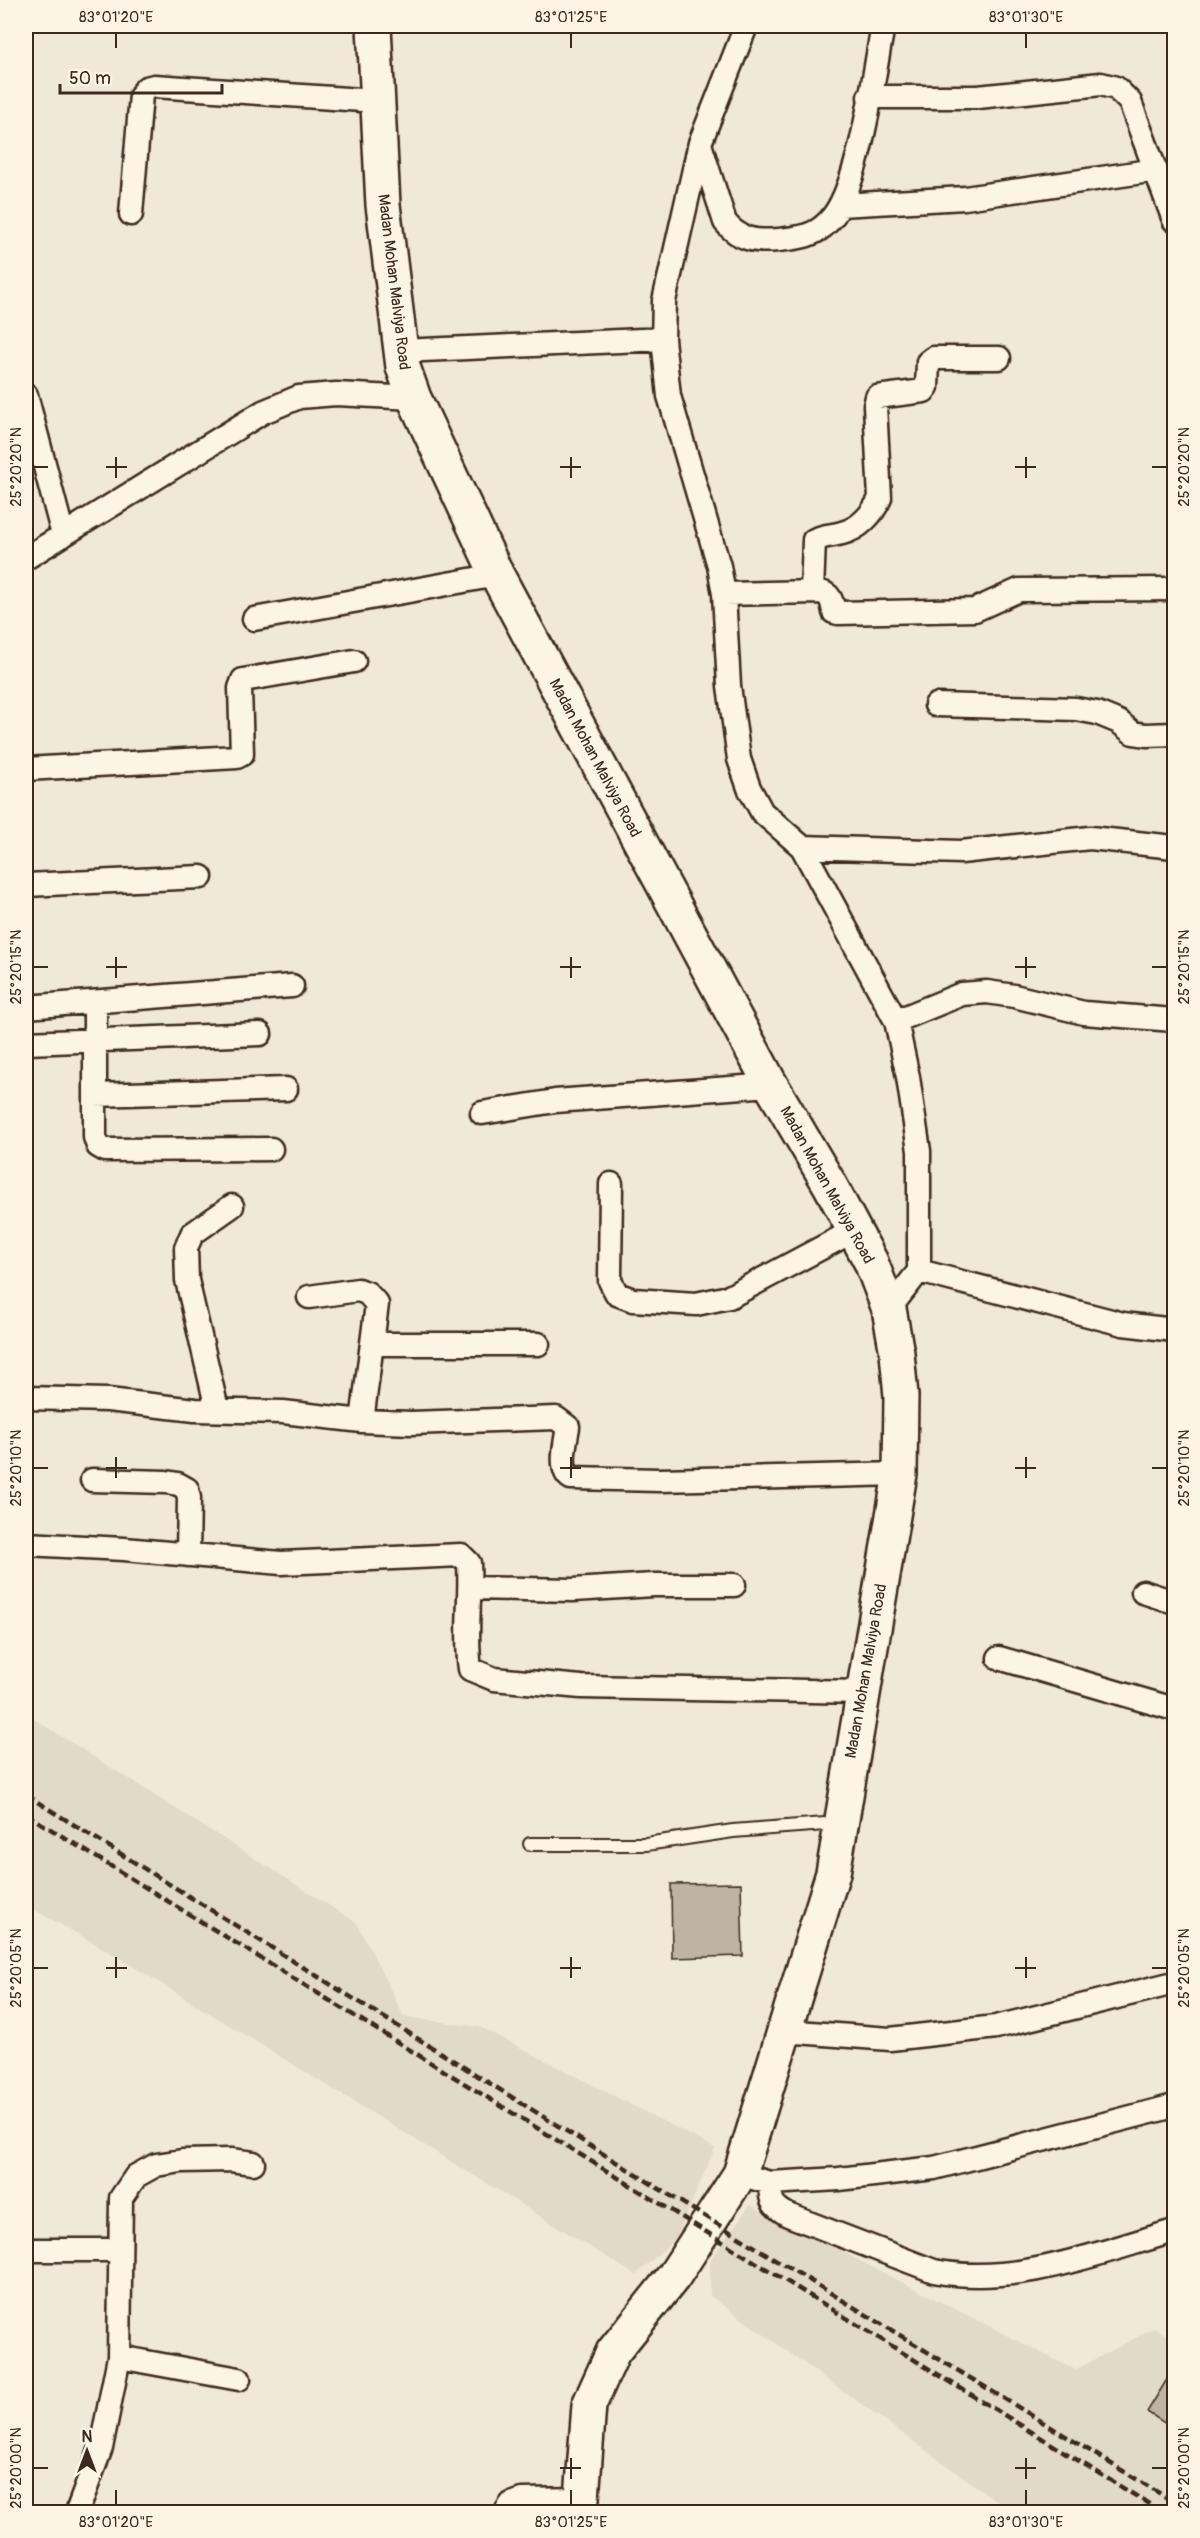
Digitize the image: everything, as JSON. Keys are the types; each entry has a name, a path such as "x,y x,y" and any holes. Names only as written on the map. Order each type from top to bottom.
{"highway":[{"name":"Madan Mohan Malviya Road","path":"375,26 383,205 403,367 414,398 497,575 771,1085 855,1230 889,1309 897,1353 900,1396 900,1474 833,1873 784,2031 755,2178 613,2352 589,2404 580,2506"}],"street":[{"path":"746,26 700,143 663,301 663,339 669,396 719,566 724,594 729,686 740,759 749,788 762,812 802,847 896,1021 908,1077 919,1151 919,1271 889,1309"},
{"path":"700,143 725,222 733,231 751,240 805,238 828,222 840,206 856,168 883,26"},
{"path":"869,97 978,97 1101,84 1116,88 1130,102 1174,220"},
{"path":"131,214 141,95 146,88 154,86 377,101"},
{"path":"840,206 965,198 1156,170"},
{"path":"401,351 663,339"},
{"path":"812,592 814,540 824,535 841,534 852,530 875,508 880,498 875,406 877,398 924,391 927,387 928,362 933,358 999,358"},
{"path":"26,558 263,412 299,398 336,393 414,398"},
{"path":"27,404 63,535"},
{"path":"254,619 497,575"},
{"path":"724,594 825,592 831,598 834,612 908,613 975,610 1019,590 1174,589"},
{"path":"26,770 139,765 237,757 242,754 240,688 243,680 354,661"},
{"path":"936,705 1076,709 1097,713 1119,722 1133,733 1174,734"},
{"path":"802,847 961,852 1090,838 1174,847"},
{"path":"26,885 201,877"},
{"path":"26,1007 292,986"},
{"path":"896,1021 962,994 987,992 1014,996 1083,1013 1174,1020"},
{"path":"95,1003 95,1137 98,1146 105,1150 271,1149"},
{"path":"26,1043 260,1034"},
{"path":"482,1113 555,1101 771,1085"},
{"path":"95,1095 286,1089"},
{"path":"611,1184 610,1281 617,1294 633,1300 696,1304 729,1297 855,1230"},
{"path":"217,1408 187,1280 186,1248 192,1234 232,1206"},
{"path":"919,1271 1124,1324 1174,1330"},
{"path":"309,1297 348,1290 367,1293 377,1304 362,1421"},
{"path":"372,1344 538,1344"},
{"path":"26,1398 108,1400 195,1410 217,1408 284,1412 362,1421 411,1423 556,1418 568,1427 564,1470 567,1477 571,1478 660,1480 900,1474"},
{"path":"92,1480 166,1482 187,1489 189,1498 188,1555"},
{"path":"26,1544 280,1563 461,1555 469,1563 471,1588 467,1654 470,1669 494,1679 581,1687 862,1692"},
{"path":"471,1588 573,1590 734,1585"},
{"path":"1143,1592 1174,1602"},
{"path":"999,1658 1174,1709"},
{"path":"784,2031 890,2039 996,2027 1174,1983"},
{"path":"755,2178 839,2179 934,2168 1174,2106"},
{"path":"77,2512 101,2448 119,2357 121,2198 136,2176 156,2165 182,2161 231,2160 253,2163"},
{"path":"755,2178 773,2206 788,2216 934,2271 951,2274 1003,2274 1056,2265 1174,2231"},
{"path":"26,2250 120,2250"},
{"path":"119,2357 239,2379"},
{"path":"506,2512 511,2504 522,2500 580,2506"}],"lane":[{"path":"530,1844 646,1844 733,1831 841,1822"}],"shaded area":[{"path":"26,1714 357,1923 404,2017 480,2027 715,2148 677,2237 636,2275 113,1954 26,1905"},
{"path":"750,2205 1075,2370 1154,2328 1174,2339 1174,2512 1012,2512 710,2296 710,2260"}],"building":[{"path":"741,1883 743,1956 672,1958 671,1884"},
{"path":"1174,2368 1174,2429 1147,2412"}],"railway":[{"path":"26,1795 658,2188 1174,2502"},
{"path":"26,1814 1162,2512"}]}
